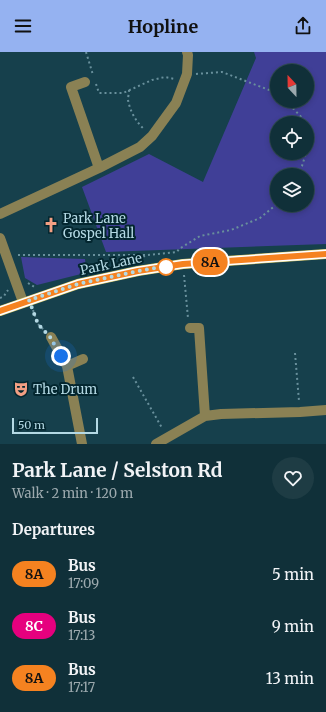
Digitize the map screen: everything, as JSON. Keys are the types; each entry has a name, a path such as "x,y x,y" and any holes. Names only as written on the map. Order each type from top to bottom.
{"main road":[{"name":"Park Lane","path":"0,310 78,284 138,271 183,264 326,254"}],"street":[{"path":"0,214 99,168 140,147 152,136 176,103 186,78 187,52"},
{"path":"90,80 71,87 99,168"},
{"path":"0,238 3,253 26,301"},
{"path":"190,328 199,328 205,416"},
{"path":"50,337 66,366 82,444"},
{"path":"66,366 83,359"},
{"path":"156,444 170,441 205,416 221,414 326,410"}],"path":[{"path":"86,52 90,80 99,93 123,93 152,80 165,77 186,78 222,72 270,90"},
{"path":"130,90 128,99 130,108 142,128 152,136"},
{"path":"293,108 300,116"},
{"path":"19,261 17,255 148,254 177,252 179,249 200,236 231,230 260,218 270,210"},
{"path":"183,264 190,328"},
{"path":"0,298 4,296 9,288 17,284"},
{"path":"26,301 38,324 50,337"},
{"path":"295,352 300,412"},
{"path":"133,377 170,441"}],"shaded area":[{"path":"254,52 326,52 326,244 106,252 82,187 149,154 203,182 256,58"},
{"path":"21,257 85,259 86,268 81,274 37,285 25,278"}],"bus line":[{"name":"8A","path":"0,311 78,284 138,271 183,264 326,254"}],"place":[{"name":"Park Lane Gospel Hall","path":"51,225"},
{"name":"The Drum","path":"21,389"}],"route":[{"path":"61,356 50,337 38,324 29,300 78,284 168,266 166,267"}]}
